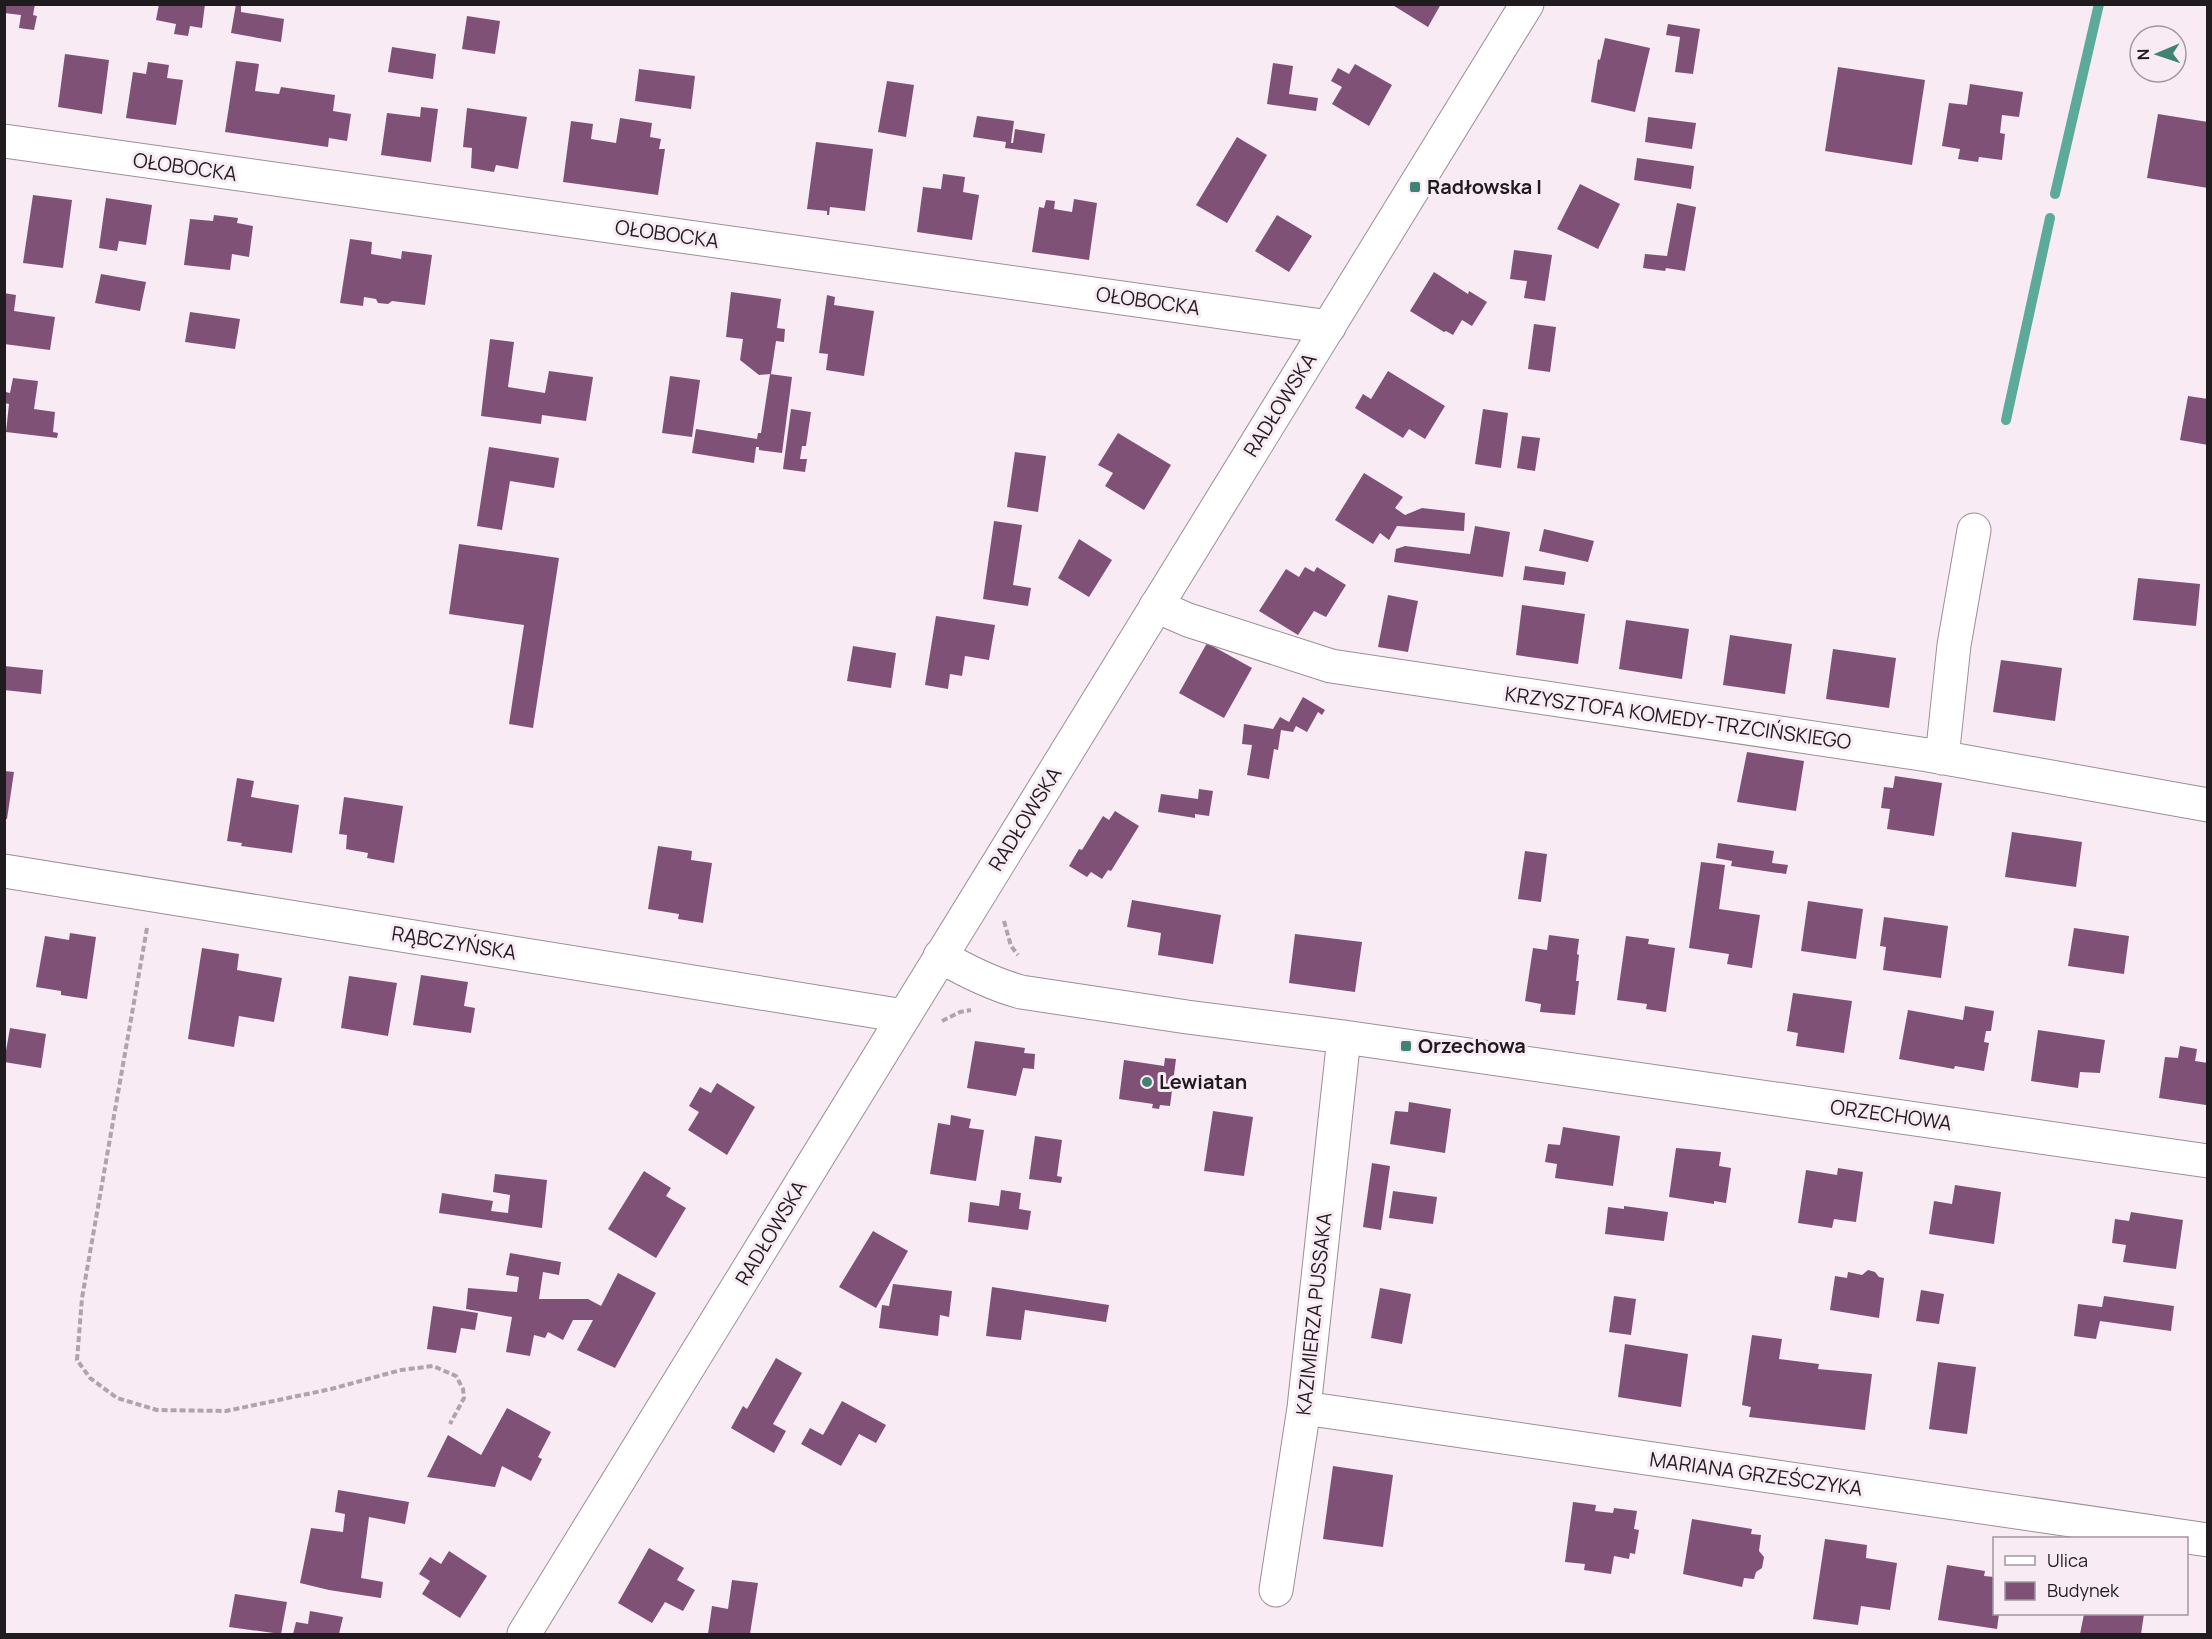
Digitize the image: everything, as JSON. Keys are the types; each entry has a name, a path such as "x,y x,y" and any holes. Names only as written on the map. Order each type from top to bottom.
{"street":[{"name":"RADŁOWSKA","path":"524,1635 1527,4"},
{"name":"OŁOBOCKA","path":"4,141 1329,327"},
{"path":"1942,758 1954,645 1974,530"},
{"name":"KRZYSZTOFA KOMEDY-TRZCIŃSKIEGO","path":"1156,606 1188,621 1331,666 1942,758 2208,805"},
{"name":"RĄBCZYŃSKA","path":"4,871 904,1016"},
{"name":"ORZECHOWA","path":"940,956 961,969 1002,987 1021,992 2208,1161"},
{"name":"KAZIMIERZA PUSSAKA","path":"1276,1590 1305,1408 1344,1037"},
{"name":"MARIANA GRZEŚCZYKA","path":"1305,1408 2187,1537"},
{"name":"MARIANA GRZEŚCZYKA","path":"2188,1537 2208,1540"}],"path":[{"path":"152,895 82,1298 77,1360 90,1378 117,1398 157,1410 214,1411 226,1411 331,1389 401,1370 433,1366 456,1376 464,1389 464,1398 450,1424"}],"building":[{"path":"4,4 35,4 33,15 37,16 34,30 19,28 21,15 4,13"},
{"path":"159,4 205,4 202,28 190,26 188,36 174,34 176,24 156,20"},
{"path":"236,4 241,4 241,12 284,19 281,42 231,33"},
{"path":"1391,4 1441,4 1428,27"},
{"path":"467,16 500,21 495,54 462,49"},
{"path":"1668,24 1700,29 1693,74 1675,72 1680,37 1666,35"},
{"path":"1605,38 1650,48 1635,112 1591,102 1598,59 1600,60"},
{"path":"392,47 436,54 433,79 388,72"},
{"path":"65,54 109,60 102,114 58,107"},
{"path":"236,61 259,64 255,91 279,94 281,87 335,95 333,111 351,114 347,141 329,138 328,147 225,132"},
{"path":"148,62 169,65 167,78 183,80 176,125 126,118 133,72 146,74"},
{"path":"1273,63 1293,66 1289,94 1318,98 1316,111 1267,104"},
{"path":"1355,64 1392,85 1369,126 1332,104 1342,87 1331,81 1338,68 1349,74"},
{"path":"1838,67 1925,80 1912,165 1825,151"},
{"path":"639,69 695,76 691,109 635,101"},
{"path":"887,81 914,85 906,137 878,132"},
{"path":"1970,84 2023,92 2019,117 2002,115 2000,133 2005,134 2002,160 1979,157 1978,162 1958,159 1960,149 1942,146 1949,103 1967,105"},
{"path":"421,107 438,109 431,162 381,155 387,113 420,117"},
{"path":"467,108 527,117 518,169 496,165 494,172 471,168 472,148 463,147"},
{"path":"2158,114 2208,122 2208,188 2147,178"},
{"path":"977,116 1014,121 1011,143 1013,143 1015,129 1045,134 1042,153 1005,148 1006,142 973,137"},
{"path":"1648,117 1696,123 1692,149 1645,142"},
{"path":"620,118 652,123 650,137 661,139 659,149 665,149 658,195 563,182 571,121 593,124 591,139 616,143"},
{"path":"1237,137 1267,155 1227,223 1196,205"},
{"path":"816,142 873,149 865,211 830,207 829,215 827,215 827,211 807,209"},
{"path":"1637,158 1694,166 1691,189 1634,180"},
{"path":"943,174 965,177 963,192 979,195 972,240 917,232 923,187 941,189"},
{"path":"1580,184 1620,204 1598,249 1557,229"},
{"path":"33,195 72,200 63,268 23,263"},
{"path":"106,198 152,205 146,245 119,241 117,251 99,248"},
{"path":"1074,199 1097,203 1089,260 1032,252 1039,207 1044,208 1046,200 1055,201 1054,209 1072,212"},
{"path":"1677,203 1696,207 1685,271 1643,268 1645,254 1667,256"},
{"path":"214,215 238,218 237,223 253,226 249,257 232,254 230,270 184,265 190,219 213,221"},
{"path":"1277,215 1312,236 1289,272 1255,251"},
{"path":"350,239 372,242 371,254 401,259 402,251 432,255 425,305 392,301 388,304 378,303 376,299 364,297 363,306 340,303"},
{"path":"1514,250 1552,255 1545,301 1524,298 1527,281 1510,279"},
{"path":"1434,272 1468,294 1469,291 1487,302 1472,326 1462,320 1453,335 1410,311"},
{"path":"101,274 146,282 140,311 95,303"},
{"path":"731,292 781,299 777,328 785,329 784,342 776,341 771,374 759,375 740,360 743,339 726,337"},
{"path":"4,293 16,295 14,311 55,317 50,350 4,344"},
{"path":"827,295 835,297 834,305 874,311 864,376 826,370 828,354 819,353"},
{"path":"190,312 240,319 235,349 185,342"},
{"path":"1534,324 1556,327 1550,372 1528,369"},
{"path":"490,339 514,342 508,387 545,393 549,371 593,377 586,421 542,415 541,424 481,416"},
{"path":"1388,371 1445,406 1425,439 1409,429 1403,438 1355,408 1363,394 1371,399"},
{"path":"770,374 792,377 782,453 759,450 759,447 756,447 754,463 692,453 696,429 757,439 758,433 761,433"},
{"path":"670,376 700,380 692,437 662,433"},
{"path":"13,378 38,381 34,409 55,412 53,432 58,433 57,438 6,432 9,404 4,401 6,392 10,393"},
{"path":"2188,396 2208,399 2208,445 2180,440"},
{"path":"791,409 811,412 806,446 802,446 800,459 807,459 805,472 783,469"},
{"path":"1483,409 1508,413 1501,468 1475,464"},
{"path":"1118,433 1171,465 1144,510 1105,486 1113,473 1098,465"},
{"path":"1522,436 1540,438 1535,471 1517,468"},
{"path":"489,447 559,458 554,488 510,481 502,530 477,526"},
{"path":"1015,452 1046,456 1038,512 1007,507"},
{"path":"1364,473 1403,497 1395,508 1405,515 1422,508 1465,513 1464,531 1397,526 1389,540 1380,533 1373,544 1335,520"},
{"path":"994,521 1022,525 1013,585 1031,588 1028,606 983,599"},
{"path":"1475,526 1510,532 1503,577 1394,562 1396,549 1405,546 1470,554"},
{"path":"1544,529 1594,541 1588,562 1539,551"},
{"path":"1079,539 1112,560 1089,597 1058,578"},
{"path":"459,544 559,558 533,728 509,724 524,625 449,614"},
{"path":"1525,566 1566,572 1564,585 1523,580"},
{"path":"1305,567 1314,572 1317,567 1346,585 1326,617 1314,611 1298,635 1259,611 1286,569 1299,577"},
{"path":"2138,578 2200,584 2196,626 2133,620"},
{"path":"1388,595 1418,601 1408,652 1378,647"},
{"path":"1522,605 1585,614 1578,664 1516,655"},
{"path":"936,616 995,625 989,660 965,656 962,676 950,674 948,689 925,685"},
{"path":"1626,620 1689,629 1682,679 1619,669"},
{"path":"1730,635 1792,644 1785,694 1723,685"},
{"path":"1207,643 1252,668 1224,718 1179,693"},
{"path":"853,646 896,653 891,688 847,681"},
{"path":"1833,649 1896,658 1889,708 1826,699"},
{"path":"2001,660 2062,668 2055,721 1993,712"},
{"path":"4,666 43,670 41,694 4,690"},
{"path":"1303,697 1325,710 1322,715 1318,712 1307,732 1296,726 1293,732 1281,730 1278,750 1274,749 1269,779 1247,775 1252,745 1242,744 1244,724 1273,729 1280,717 1289,722"},
{"path":"1747,752 1804,761 1796,811 1737,802"},
{"path":"4,771 14,772 7,819 4,819"},
{"path":"1895,776 1942,783 1934,836 1887,829 1890,809 1881,808 1884,787 1893,788"},
{"path":"237,778 254,781 251,797 299,805 292,853 241,846 242,843 227,841"},
{"path":"1199,789 1213,791 1209,816 1195,814 1195,818 1158,812 1161,794 1198,799"},
{"path":"344,797 403,806 394,863 367,858 368,853 346,849 347,835 339,834"},
{"path":"1115,811 1139,826 1111,871 1108,870 1102,879 1091,872 1087,877 1069,866 1103,816 1109,820"},
{"path":"2012,832 2082,842 2076,887 2005,877"},
{"path":"1718,843 1774,851 1772,863 1788,865 1786,874 1731,866 1732,861 1716,858"},
{"path":"658,846 692,851 691,860 712,863 703,923 678,919 679,914 648,909"},
{"path":"1525,851 1547,854 1541,902 1518,899"},
{"path":"1701,862 1725,865 1719,909 1760,915 1752,968 1727,964 1729,954 1689,948"},
{"path":"1132,900 1221,915 1213,964 1158,955 1161,933 1127,927"},
{"path":"1808,901 1863,909 1856,959 1801,951"},
{"path":"1884,917 1948,926 1941,978 1883,970 1886,947 1880,946"},
{"path":"2074,928 2129,936 2124,974 2068,966"},
{"path":"70,933 96,937 87,999 61,995 61,991 36,987 45,936 69,940"},
{"path":"1295,934 1362,942 1355,992 1289,983"},
{"path":"1549,935 1579,939 1576,981 1579,981 1575,1015 1540,1012 1541,1004 1525,1001 1533,948 1547,950"},
{"path":"1626,936 1649,939 1648,944 1675,948 1666,1012 1646,1009 1647,1004 1617,1000"},
{"path":"202,948 239,954 237,970 282,978 274,1022 239,1016 234,1047 188,1039"},
{"path":"421,975 468,982 464,1006 475,1008 471,1033 413,1025"},
{"path":"349,976 397,983 388,1036 341,1028"},
{"path":"1793,993 1852,1001 1844,1053 1796,1046 1798,1033 1787,1031"},
{"path":"1965,1006 1994,1011 1991,1031 1986,1031 1984,1042 1989,1043 1984,1071 1955,1066 1954,1069 1899,1059 1908,1010 1963,1020"},
{"path":"10,1028 46,1034 41,1068 4,1062"},
{"path":"2038,1030 2105,1040 2100,1073 2080,1072 2078,1088 2031,1081"},
{"path":"975,1041 1025,1048 1024,1053 1035,1054 1034,1069 1023,1068 1016,1096 967,1088"},
{"path":"2180,1046 2197,1049 2195,1061 2208,1063 2206,1105 2159,1098 2165,1057 2178,1058"},
{"name":"Lewiatan","path":"1165,1058 1176,1059 1170,1106 1160,1105 1159,1109 1152,1108 1153,1104 1119,1099 1124,1060 1164,1066"},
{"path":"717,1083 755,1107 727,1155 688,1130 699,1112 689,1106 700,1087 711,1093"},
{"path":"1409,1102 1451,1109 1445,1153 1390,1144 1395,1111 1408,1112"},
{"path":"1213,1111 1253,1117 1244,1176 1204,1171"},
{"path":"951,1115 971,1119 969,1128 984,1130 976,1181 930,1174 938,1123 950,1125"},
{"path":"1563,1127 1620,1136 1613,1186 1555,1178 1557,1164 1545,1162 1548,1144 1560,1145"},
{"path":"1035,1136 1062,1140 1057,1176 1062,1177 1061,1183 1029,1179"},
{"path":"1676,1148 1721,1152 1719,1166 1731,1168 1726,1203 1714,1201 1714,1204 1669,1197"},
{"path":"1372,1163 1390,1166 1381,1230 1363,1227"},
{"path":"1838,1168 1863,1172 1856,1222 1834,1219 1832,1228 1798,1223 1806,1170 1837,1175"},
{"path":"644,1171 671,1188 666,1196 686,1208 656,1258 608,1229"},
{"path":"495,1174 547,1180 542,1228 439,1213 442,1193 493,1201 491,1211 508,1213 510,1195 493,1192"},
{"path":"1955,1185 2001,1192 1994,1244 1929,1234 1934,1201 1952,1204"},
{"path":"1001,1190 1021,1193 1019,1209 1031,1211 1028,1230 968,1222 970,1202 999,1206"},
{"path":"1393,1191 1437,1197 1433,1224 1389,1218"},
{"path":"1624,1206 1668,1212 1664,1241 1605,1234 1608,1207 1624,1209"},
{"path":"2131,1212 2183,1220 2176,1269 2123,1262 2126,1245 2112,1243 2115,1219 2129,1221"},
{"path":"873,1231 908,1251 876,1308 839,1287"},
{"path":"510,1253 561,1262 559,1275 543,1272 539,1299 588,1299 601,1306 618,1273 656,1293 615,1368 577,1350 593,1320 573,1320 563,1340 548,1332 545,1338 534,1335 530,1356 506,1352 512,1317 466,1309 468,1288 517,1292 519,1277 506,1275"},
{"path":"1868,1270 1884,1278 1879,1318 1830,1310 1835,1276 1847,1278 1848,1272 1862,1275"},
{"path":"893,1284 952,1291 949,1317 940,1315 938,1336 879,1328 882,1305 889,1306"},
{"path":"992,1287 1109,1305 1106,1322 1025,1310 1021,1340 986,1336"},
{"path":"1380,1288 1411,1294 1402,1344 1371,1338"},
{"path":"1921,1290 1944,1294 1939,1324 1916,1321"},
{"path":"1614,1296 1636,1299 1631,1335 1609,1332"},
{"path":"2104,1296 2174,1306 2171,1331 2100,1321 2096,1339 2074,1336 2078,1304 2102,1307"},
{"path":"433,1306 478,1313 475,1330 461,1328 456,1353 427,1349"},
{"path":"1752,1335 1782,1339 1779,1359 1819,1364 1818,1369 1872,1374 1865,1430 1749,1417 1751,1407 1742,1405"},
{"path":"1625,1344 1688,1354 1681,1407 1618,1397"},
{"path":"776,1358 802,1373 773,1424 786,1431 774,1453 731,1428 743,1406 747,1409"},
{"path":"1938,1362 1976,1367 1967,1434 1929,1429"},
{"path":"842,1401 886,1425 876,1443 859,1434 841,1466 801,1444 810,1428 823,1435"},
{"path":"507,1408 551,1432 538,1457 542,1459 531,1481 502,1466 495,1487 427,1477 448,1435 481,1455"},
{"path":"1333,1466 1393,1475 1383,1547 1323,1539"},
{"path":"338,1490 409,1502 405,1524 369,1517 361,1578 383,1582 381,1598 300,1583 311,1528 343,1532 345,1514 335,1512"},
{"path":"1573,1502 1596,1505 1595,1511 1613,1513 1614,1508 1637,1511 1634,1529 1639,1530 1635,1554 1630,1553 1629,1559 1614,1556 1611,1574 1584,1570 1585,1564 1565,1562"},
{"path":"1692,1519 1752,1529 1751,1534 1761,1535 1759,1551 1764,1557 1762,1568 1756,1572 1754,1579 1744,1578 1742,1587 1683,1574"},
{"path":"1825,1539 1867,1545 1866,1558 1897,1563 1890,1610 1861,1606 1858,1625 1813,1619"},
{"path":"649,1548 684,1568 677,1580 695,1590 683,1611 665,1602 652,1623 618,1603"},
{"path":"449,1551 487,1576 460,1618 422,1594 430,1581 419,1574 430,1557 441,1564"},
{"path":"1947,1565 1985,1571 1984,1576 1993,1577 1993,1615 1999,1615 1997,1629 1938,1620"},
{"path":"732,1580 758,1583 750,1634 708,1634 712,1606 728,1609"},
{"path":"235,1594 287,1602 281,1634 229,1627"},
{"path":"310,1611 343,1617 339,1634 293,1634 296,1622 308,1624"},
{"path":"2084,1615 2144,1615 2141,1634 2080,1634"}],"waterway":[{"path":"2055,194 2099,4"},
{"path":"2006,420 2050,218"}],"place":[{"name":"Radłowska I","path":"1415,187"},
{"name":"Orzechowa","path":"1406,1046"},
{"name":"Lewiatan","path":"1147,1082"}]}
